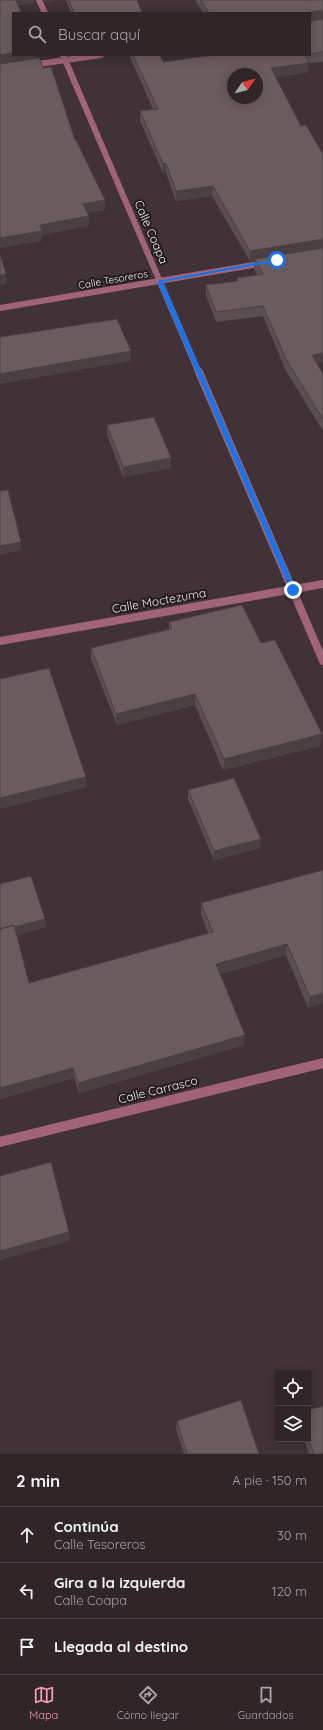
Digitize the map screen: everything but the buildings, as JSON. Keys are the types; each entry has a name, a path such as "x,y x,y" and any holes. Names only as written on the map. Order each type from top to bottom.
{"street":[{"path":"39,0 45,12"},
{"path":"22,66 64,58 89,56"},
{"name":"Calle Coapa","path":"64,58 323,661"},
{"name":"Calle Tesoreros","path":"0,308 270,262"},
{"name":"Calle Moctezuma","path":"0,641 323,584"},
{"name":"Calle Carrasco","path":"0,1142 323,1063"}],"route":[{"path":"277,260 160,281 293,590"}]}
